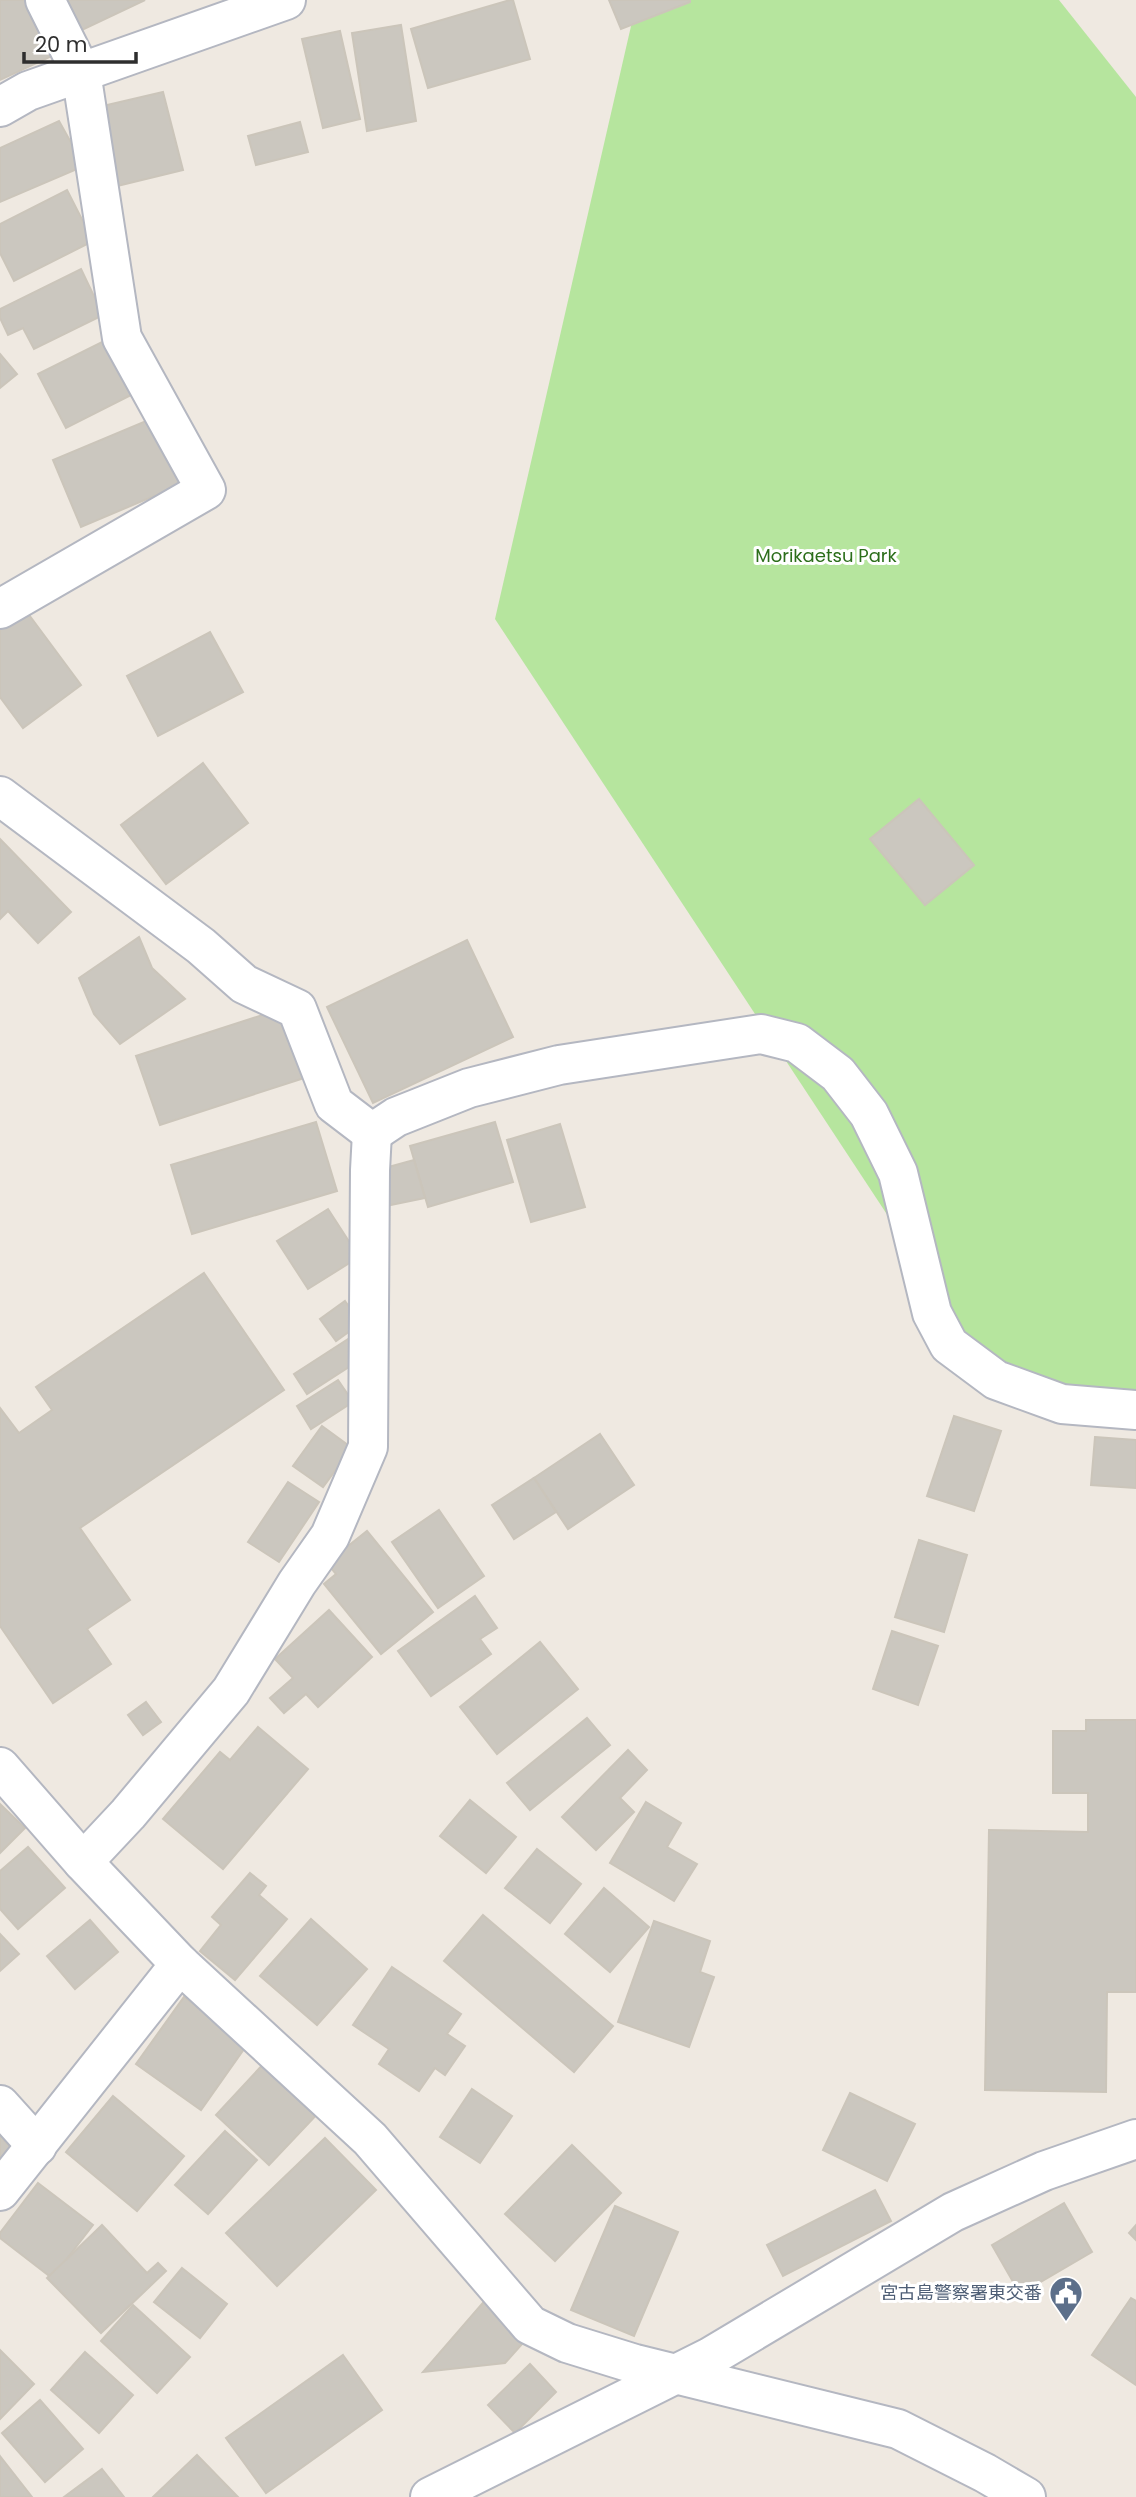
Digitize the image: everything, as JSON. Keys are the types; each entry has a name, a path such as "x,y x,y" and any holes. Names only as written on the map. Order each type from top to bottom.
{"street":[{"path":"0,609 206,490 122,338 81,72 45,0"},
{"path":"0,107 28,91 286,0"},
{"path":"0,796 201,946 244,984 297,1009 334,1104 372,1133"},
{"path":"372,1133 396,1117 469,1088 559,1065 761,1034 797,1043 838,1074 869,1114 898,1173 932,1312 949,1345 996,1380 1062,1404 1136,1410"},
{"path":"83,1862 128,1814 231,1691 297,1583 330,1536 352,1488 368,1447 372,1133"},
{"path":"0,1766 83,1862 180,1964 370,2139 530,2325 567,2343 635,2364 898,2430 985,2473 1026,2497"},
{"path":"0,2191 180,1964"},
{"path":"0,2105 37,2146"},
{"path":"430,2497 487,2485 676,2374 710,2357 953,2212 1044,2171 1136,2139"}],"green space":[{"name":"Morikaetsu Park","path":"637,0 1059,0 1136,97 1136,1395 996,1380 495,619"}],"building":[{"path":"0,0 43,0 54,55 0,80"},
{"path":"67,0 145,0 82,30"},
{"path":"513,0 530,59 428,88 411,29"},
{"path":"609,0 690,0 690,2 621,29"},
{"path":"401,25 416,121 367,131 352,33"},
{"path":"340,31 360,119 323,128 302,39"},
{"path":"163,92 183,170 109,188 90,109"},
{"path":"59,121 84,166 0,202 0,148"},
{"path":"300,122 308,152 256,165 248,136"},
{"path":"67,190 93,241 14,281 0,253 0,224"},
{"path":"81,269 103,315 34,349 23,328 8,335 0,318 0,309"},
{"path":"106,340 133,394 66,428 38,374"},
{"path":"0,354 17,374 0,388"},
{"path":"158,416 187,482 81,527 53,460"},
{"path":"18,600 81,685 23,728 0,697 0,613"},
{"path":"210,632 243,692 158,736 127,676"},
{"path":"203,763 248,823 166,884 121,825"},
{"path":"919,799 974,865 925,905 870,839"},
{"path":"0,839 71,912 38,943 8,911 0,919"},
{"path":"139,937 152,968 185,999 120,1044 94,1014 79,978"},
{"path":"467,940 513,1037 373,1103 327,1007"},
{"path":"281,1009 304,1078 160,1125 136,1056"},
{"path":"316,1122 337,1191 192,1234 171,1165"},
{"path":"495,1122 513,1182 428,1207 410,1146"},
{"path":"560,1124 585,1207 531,1222 507,1140"},
{"path":"414,1160 425,1198 381,1207 381,1169"},
{"path":"328,1209 359,1257 308,1289 277,1241"},
{"path":"204,1273 284,1390 80,1528 130,1600 87,1629 111,1664 53,1703 0,1626 0,1408 19,1433 52,1410 36,1387"},
{"path":"345,1301 361,1323 336,1341 320,1319"},
{"path":"353,1336 366,1356 307,1394 294,1374"},
{"path":"338,1380 353,1402 311,1429 297,1406"},
{"path":"954,1416 1001,1431 974,1511 927,1496"},
{"path":"322,1426 352,1448 323,1487 293,1466"},
{"path":"600,1434 634,1485 568,1529 534,1478"},
{"path":"1095,1437 1136,1440 1136,1488 1091,1485"},
{"path":"534,1478 556,1512 514,1539 492,1505"},
{"path":"288,1482 319,1502 279,1562 248,1542"},
{"path":"439,1510 484,1576 438,1608 392,1542"},
{"path":"367,1531 433,1612 381,1654 324,1584 336,1574 327,1563"},
{"path":"919,1540 967,1555 944,1632 895,1617"},
{"path":"475,1596 497,1628 480,1639 491,1654 431,1696 398,1651"},
{"path":"329,1610 372,1657 318,1707 306,1694 284,1713 270,1698 293,1678 275,1659"},
{"path":"892,1631 938,1646 918,1705 873,1689"},
{"path":"540,1642 578,1689 497,1754 460,1707"},
{"path":"146,1702 161,1722 143,1735 128,1715"},
{"path":"587,1718 610,1745 530,1810 507,1783"},
{"path":"1086,1720 1136,1720 1136,1992 1107,1992 1106,2092 985,2090 989,1830 1088,1832 1088,1793 1053,1793 1053,1731 1086,1731"},
{"path":"258,1727 308,1769 223,1869 163,1819 220,1752 230,1760"},
{"path":"628,1750 647,1770 620,1798 634,1812 596,1850 562,1817"},
{"path":"470,1800 516,1837 486,1873 440,1836"},
{"path":"646,1802 681,1823 667,1847 697,1864 674,1901 610,1863"},
{"path":"0,1804 25,1828 0,1853"},
{"path":"28,1847 65,1888 18,1929 0,1909 0,1871"},
{"path":"537,1849 581,1884 550,1923 505,1888"},
{"path":"250,1873 266,1886 259,1895 287,1919 235,1980 200,1951 221,1925 212,1917"},
{"path":"604,1888 649,1927 610,1972 565,1934"},
{"path":"483,1915 613,2026 574,2072 444,1961"},
{"path":"311,1919 367,1969 317,2025 260,1976"},
{"path":"90,1920 118,1952 75,1989 47,1956"},
{"path":"654,1921 710,1941 700,1972 714,1977 689,2047 618,2022"},
{"path":"0,1934 19,1954 0,1971"},
{"path":"392,1967 461,2014 447,2034 465,2046 445,2075 435,2068 419,2091 379,2064 389,2049 353,2025"},
{"path":"184,1997 249,2042 201,2110 136,2064"},
{"path":"268,2059 322,2109 269,2165 216,2115"},
{"path":"472,2089 512,2116 480,2163 440,2137"},
{"path":"850,2093 915,2124 887,2181 823,2150"},
{"path":"113,2096 184,2156 137,2211 66,2152"},
{"path":"0,2121 11,2133 4,2140 19,2156 0,2174"},
{"path":"225,2131 257,2160 208,2214 175,2185"},
{"path":"325,2138 376,2190 277,2286 226,2233"},
{"path":"572,2145 621,2193 555,2261 505,2214"},
{"path":"38,2183 93,2225 52,2278 0,2238 0,2233"},
{"path":"875,2190 891,2221 783,2276 767,2245"},
{"path":"1064,2203 1092,2252 1020,2294 992,2245"},
{"path":"615,2206 678,2232 634,2336 571,2310"},
{"path":"102,2225 147,2273 158,2263 166,2271 101,2333 47,2278"},
{"path":"1136,2225 1136,2240 1129,2233"},
{"path":"182,2268 227,2304 200,2338 154,2302"},
{"path":"488,2297 530,2335 505,2363 423,2372"},
{"path":"1131,2298 1136,2301 1136,2385 1092,2355"},
{"path":"133,2305 190,2357 157,2393 101,2341"},
{"path":"0,2350 34,2384 0,2419"},
{"path":"85,2352 133,2395 99,2433 51,2390"},
{"path":"343,2355 382,2410 266,2493 226,2438"},
{"path":"530,2364 556,2392 515,2433 488,2405"},
{"path":"40,2400 83,2449 45,2482 2,2433"},
{"path":"197,2455 238,2497 153,2497"},
{"path":"0,2456 32,2497 0,2497"},
{"path":"102,2469 124,2497 64,2497"}],"place":[{"name":"宮古島警察署東交番","path":"1066,2323"}]}
